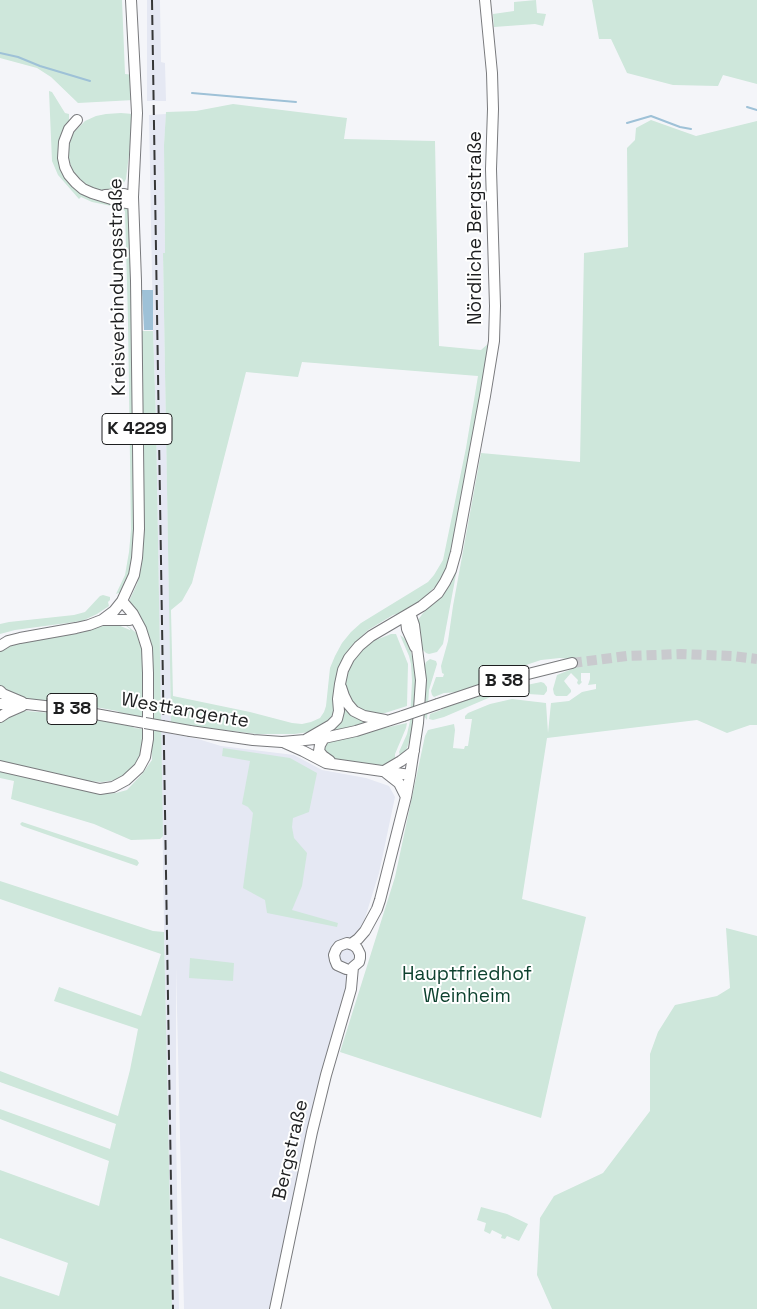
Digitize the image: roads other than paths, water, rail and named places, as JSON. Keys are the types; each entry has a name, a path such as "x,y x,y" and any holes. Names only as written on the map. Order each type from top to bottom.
{"main road":[{"name":"Kreisverbindungsstraße","path":"122,600 134,575 137,558 138,529 136,281 133,200 137,113 131,0"},
{"name":"Nördliche Bergstraße","path":"305,740 332,726 339,711 338,698 343,670 358,646 383,628 429,601 445,582 451,570 456,552 494,341 495,308 491,169 493,109 486,0"},
{"path":"77,120 64,142 63,158 65,167 70,175 83,189 121,202 133,200"},
{"path":"117,194 134,175"},
{"path":"100,195 127,195 133,200"},
{"path":"122,600 121,608 130,620 141,629"},
{"path":"0,760 5,767 82,784 123,781 132,775 143,762 147,752 148,740 147,648 141,629 133,614 122,600"},
{"path":"0,637 16,632 91,620 122,600"},
{"name":"K 4229","path":"0,646 20,638 89,625 102,620 114,611 122,600"},
{"path":"409,614 406,626 417,650"},
{"name":"Bergstraße","path":"355,947 380,900 406,797 414,751 421,680 414,624 409,614"},
{"path":"102,620 130,620"},
{"path":"383,628 409,635"},
{"name":"B 38","path":"305,740 324,738 356,730 524,675 572,663"},
{"path":"340,684 348,704 354,710 364,716 389,720"},
{"path":"0,691 27,704"},
{"name":"Westtangente","path":"0,704 27,704 76,710 190,731 253,740 282,742 305,740"},
{"path":"0,717 27,704"},
{"path":"324,738 319,752 336,764"},
{"path":"282,742 326,763 410,775"},
{"path":"384,771 402,761 414,751"},
{"path":"384,771 399,783 406,797"},
{"name":"Bergstraße","path":"344,943 355,947 360,954 359,962 350,968 337,965 335,960 336,950 344,943"},
{"name":"Bergstraße","path":"275,1309 312,1132 353,981 350,968"}],"water":[{"path":"142,290 153,290 153,330 144,330"}],"waterway":[{"path":"0,53 18,57 40,66 90,81"},
{"path":"192,93 296,102"},
{"path":"747,107 757,110"},
{"path":"627,123 651,116 691,129"}],"tunnel":[{"path":"572,663 627,656 681,654 757,659"}],"railway":[{"path":"152,0 173,1309"}],"park label":[{"name":"Hauptfriedhof Weinheim","path":"467,986"}]}
